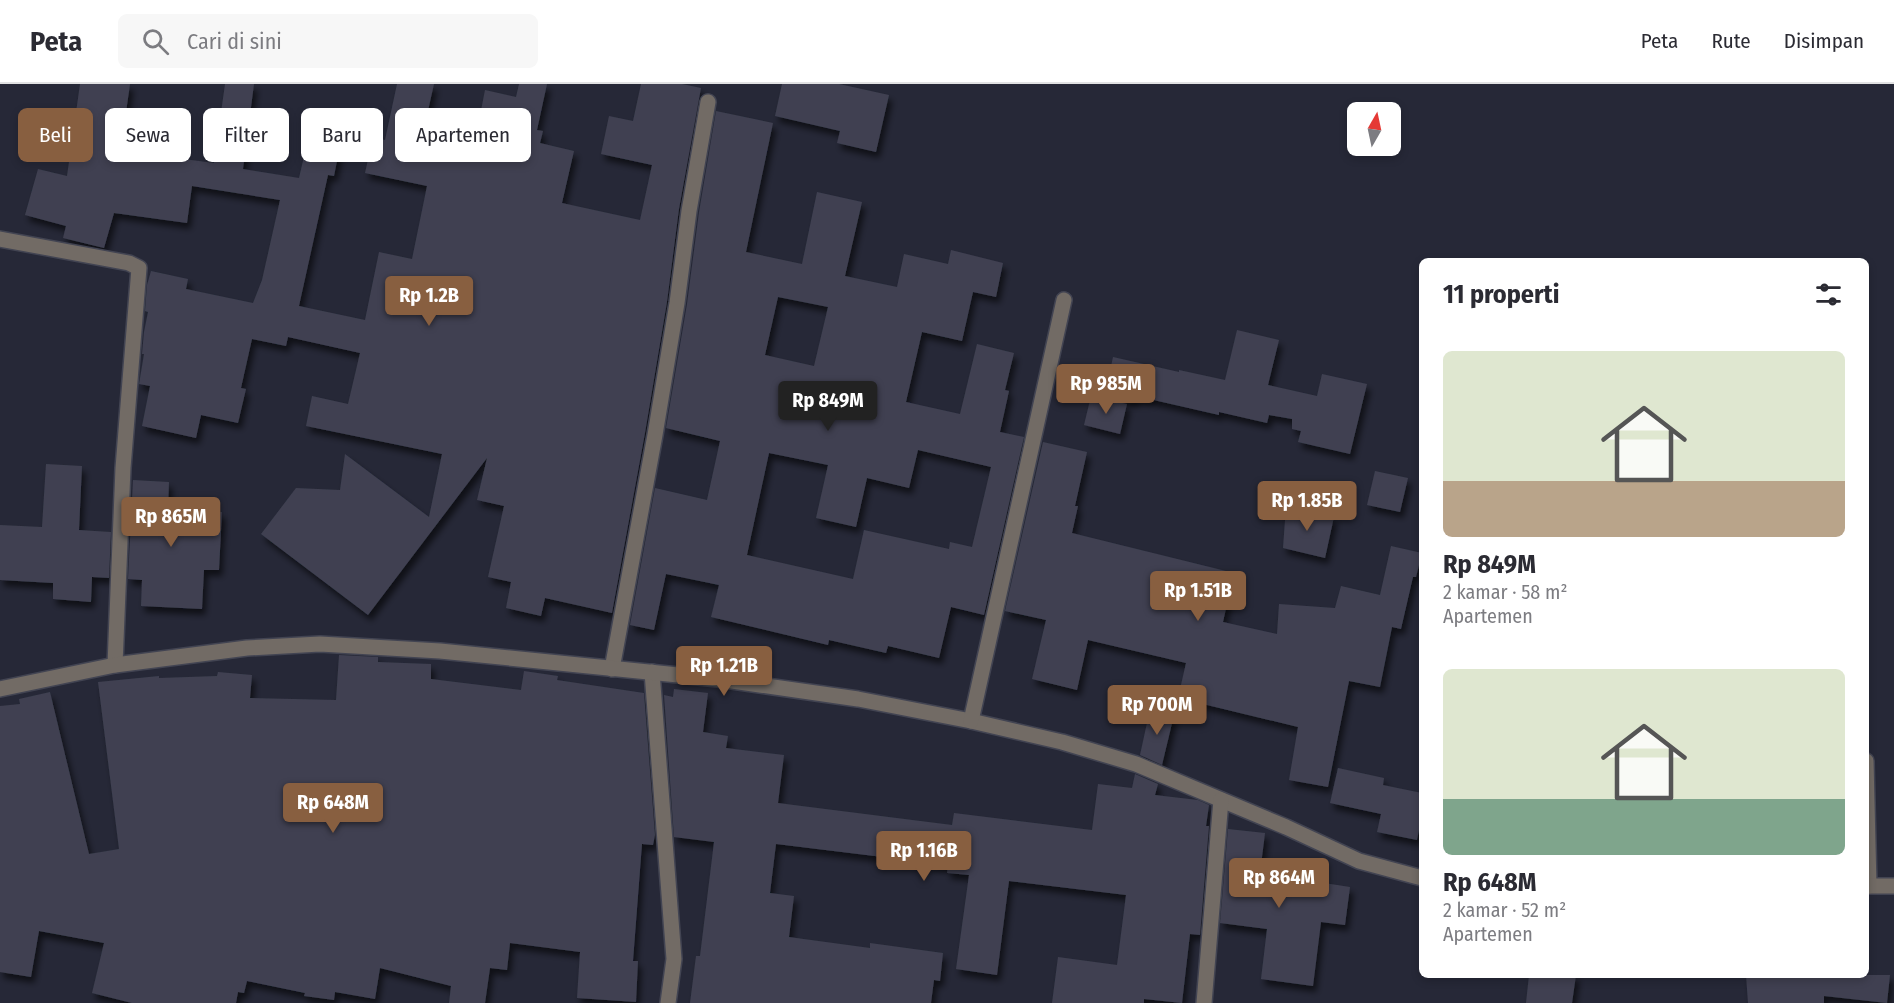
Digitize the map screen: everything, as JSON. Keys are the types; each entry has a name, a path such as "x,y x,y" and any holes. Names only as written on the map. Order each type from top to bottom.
{"street":[{"path":"612,669 655,435 708,102"},
{"path":"0,239 129,263 139,268 123,468 115,665"},
{"path":"971,721 1064,300"},
{"path":"0,689 115,665 247,648 320,644 440,651 718,680 858,699 1062,742 1136,765 1286,827 1359,861 1419,877"},
{"path":"652,672 674,959 668,1003"},
{"path":"1204,1003 1221,801"},
{"path":"1869,886 1894,886"}],"building":[{"path":"80,84 130,84 127,108 105,108 105,162 191,162 191,160 214,163 244,162 243,169 299,178 303,162 337,162 334,176 328,175 299,306 365,320 379,252 412,259 427,186 365,173 367,162 383,162 383,140 385,140 397,84 434,84 429,108 395,108 395,162 531,162 531,108 482,108 485,90 516,97 519,84 547,84 537,130 543,131 540,143 574,151 562,203 640,220 652,165 601,154 609,116 633,121 641,84 682,84 701,88 679,209 667,302 645,433 612,613 545,598 541,616 506,608 511,582 488,577 504,506 477,500 487,458 368,615 261,534 296,488 340,490 345,454 429,517 442,454 306,426 312,396 348,404 360,353 288,337 286,346 252,339 241,388 246,389 238,423 201,415 196,438 142,426 150,386 139,384 148,312 145,311 147,285 151,271 188,279 186,289 253,303 262,280 280,200 192,186 187,223 114,213 104,248 63,238 66,226 25,215 38,169 67,176 69,162 93,162 93,108 77,108"},
{"path":"225,84 254,84 251,108 222,108"},
{"path":"782,84 839,84 889,95 876,152 837,143 840,131 775,116"},
{"path":"716,111 773,123 746,252 802,264 817,192 862,202 845,276 897,287 904,254 948,264 951,250 1003,263 996,297 973,292 962,341 922,332 906,402 960,414 977,344 1014,353 1005,390 1009,391 1000,432 1024,437 984,615 951,607 939,658 888,646 886,653 829,640 828,645 711,617 719,585 666,574 654,630 630,625 655,488 707,500 720,441 666,428 687,304 699,212","holes":["778,297 828,307 814,366 765,355","918,450 991,467 972,547 950,542 949,549 864,530 853,579 747,555 769,453 828,465 816,518 856,527 867,478 909,488"]},
{"path":"1237,330 1279,340 1268,385 1317,396 1322,374 1367,384 1350,454 1298,442 1301,431 1292,429 1292,419 1269,415 1267,423 1219,412 1219,415 1136,396 1135,401 1105,394 1113,357 1225,380"},
{"path":"1091,396 1127,404 1120,434 1084,425"},
{"path":"1043,442 1087,452 1075,506 1078,506 1072,533 1234,573 1223,622 1277,634 1279,604 1335,608 1341,586 1380,595 1391,546 1419,552 1419,565 1416,577 1413,577 1401,629 1392,627 1380,687 1349,681 1328,787 1289,780 1298,727 1178,698 1186,663 1088,640 1077,690 1032,679 1046,620 1005,611"},
{"path":"46,464 82,466 79,530 111,532 109,578 92,577 91,602 53,599 53,583 0,580 0,525 42,527"},
{"path":"1375,471 1408,478 1400,512 1367,505"},
{"path":"133,480 169,482 168,509 222,512 219,570 204,570 202,609 141,606 142,580 128,579"},
{"path":"1286,506 1334,517 1325,558 1283,548"},
{"path":"339,655 378,657 378,662 431,664 431,679 521,690 524,671 558,676 557,680 644,693 655,835 653,845 642,844 633,961 638,961 636,1002 577,998 580,952 510,943 507,970 490,968 485,1003 449,1003 451,986 380,968 375,999 335,992 334,1000 304,996 305,993 247,981 244,993 238,992 236,1003 132,1003 92,993 104,943 39,931 31,977 0,972 0,706 20,704 19,699 50,692 89,854 119,849 98,682 159,676 159,678 217,676 218,672 252,675 250,698 336,700"},
{"path":"674,689 708,693 703,732 728,736 726,748 784,755 778,803 952,825 954,813 1092,830 1098,784 1132,788 1135,774 1158,784 1155,795 1198,800 1209,805 1200,935 1190,934 1182,1003 1144,999 1144,1003 1052,1003 1058,957 1117,965 1126,895 1009,881 997,975 956,969 969,875 947,873 948,865 776,844 770,893 794,896 789,937 870,948 870,943 943,953 940,981 934,980 931,1003 690,1003 696,956 700,956 714,842 674,837 664,695 673,697"},
{"path":"1150,709 1174,715 1162,765 1140,755"},
{"path":"1338,768 1384,778 1383,785 1419,792 1417,840 1377,832 1381,814 1330,803"},
{"path":"1228,829 1265,833 1260,873 1350,887 1345,925 1321,922 1313,986 1261,979 1267,929 1220,923"},
{"path":"1869,975 1890,975 1887,1003 1824,996 1824,1003 1748,1003 1746,978 1869,978"},
{"path":"1529,978 1576,978 1572,1003 1526,1003"}]}
